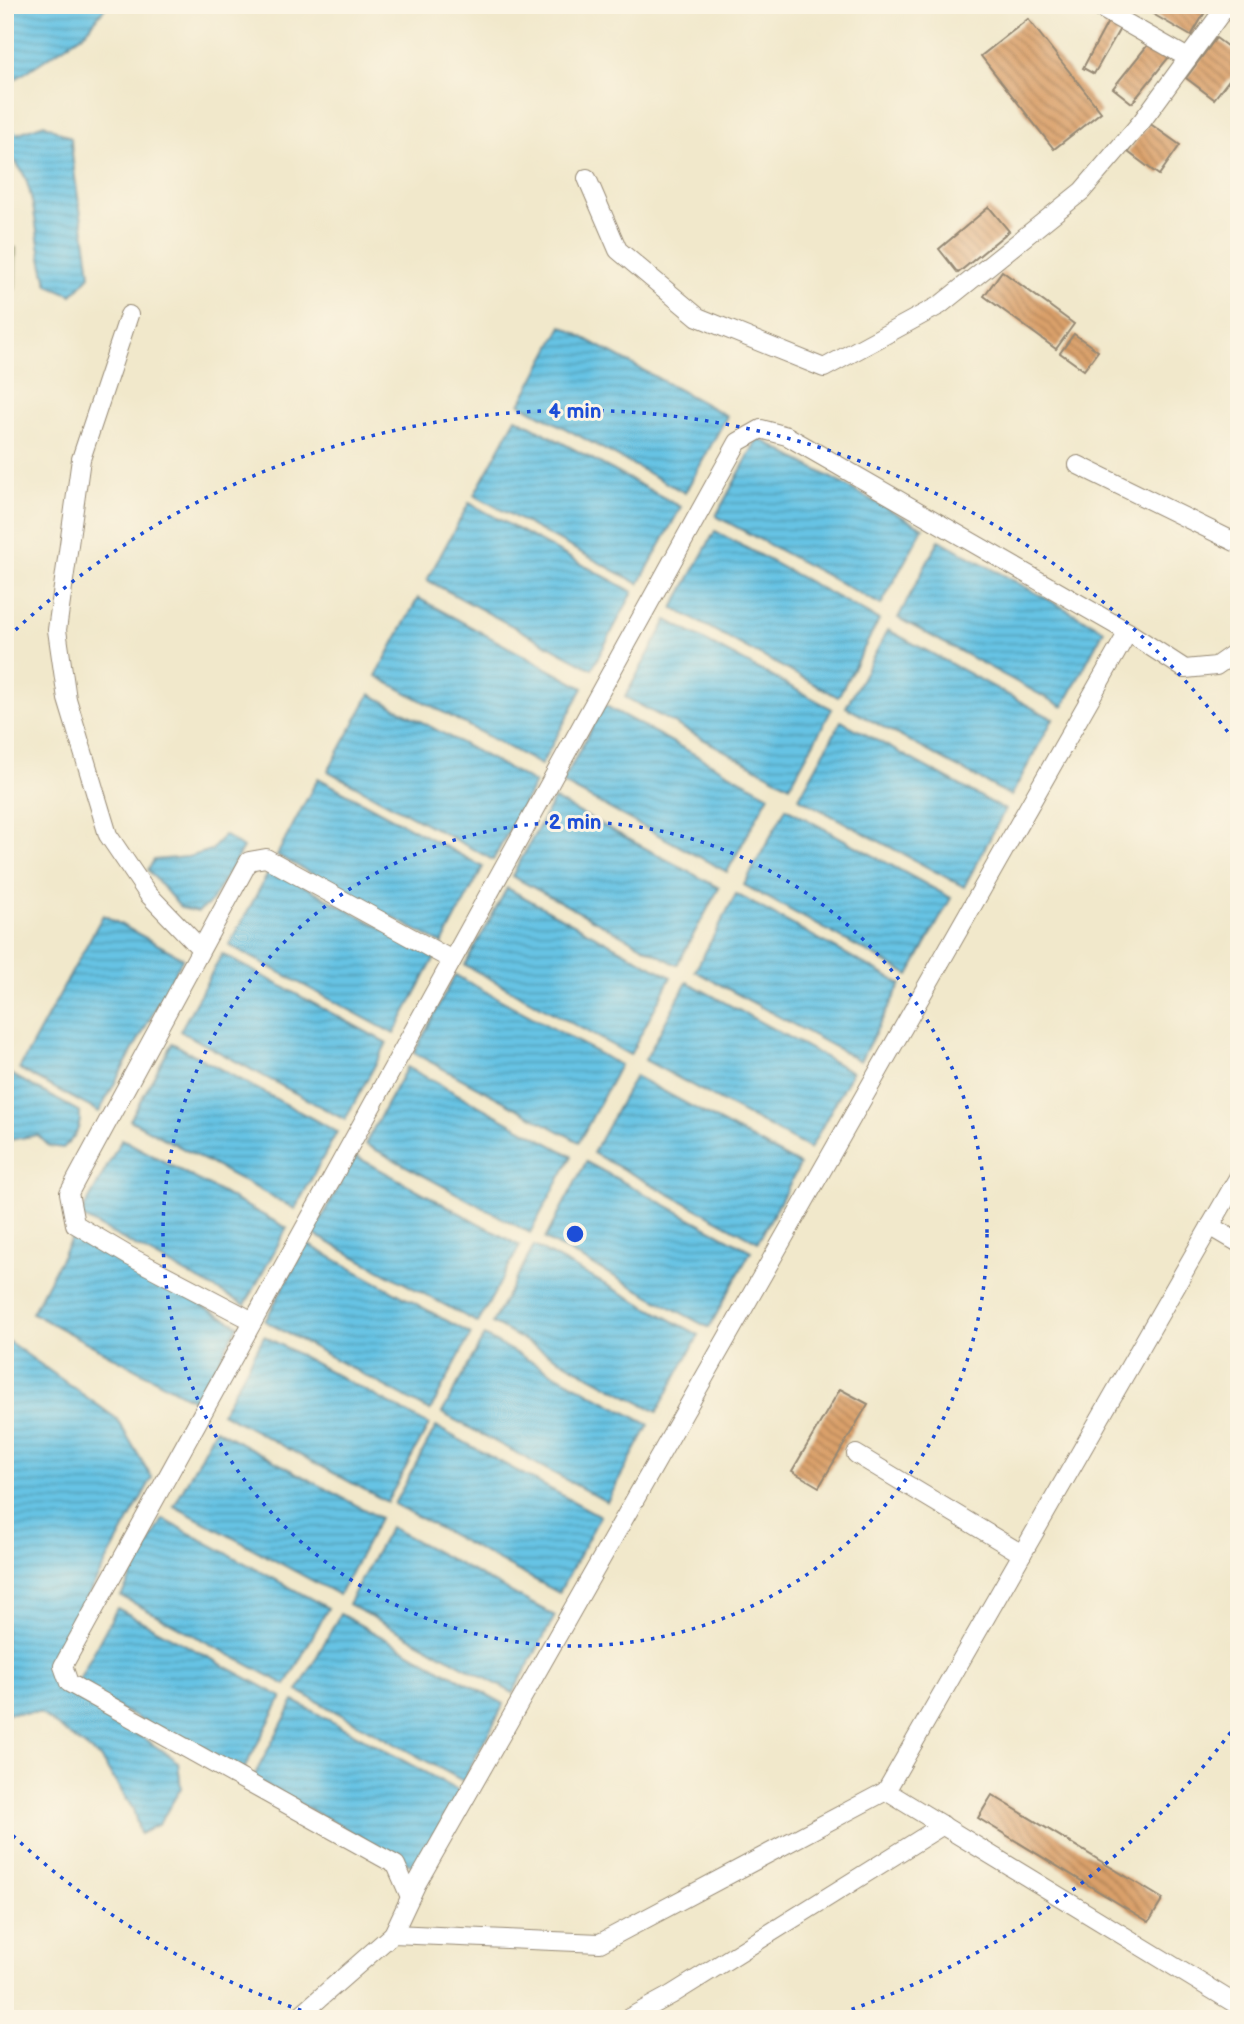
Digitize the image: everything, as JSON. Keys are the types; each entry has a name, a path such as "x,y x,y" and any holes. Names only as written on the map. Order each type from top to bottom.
{"street":[{"path":"1095,5 1188,58"},
{"path":"587,178 618,250 698,317 824,368 940,305 1082,191 1142,121 1227,5"},
{"path":"129,315 81,459 57,630 67,699 108,835 148,894 200,948"},
{"path":"410,1897 396,1865 69,1683 63,1665 738,442 761,429 787,436 1128,632 1185,669 1216,666 1239,650"},
{"path":"1078,465 1239,544"},
{"path":"296,2019 393,1934 410,1897 1128,632"},
{"path":"253,1321 129,1256 75,1224 69,1201 69,1193 200,948 249,861 266,858 452,960"},
{"path":"393,1934 600,1943 886,1791 1239,1176"},
{"path":"1210,1226 1239,1243"},
{"path":"856,1454 1022,1554"},
{"path":"886,1791 1239,2006"},
{"path":"627,2019 671,1995 943,1825"}],"green space":[{"path":"5,247 16,248 15,289 5,290"}],"water":[{"path":"5,5 107,5 85,33 5,86"},
{"path":"44,124 71,138 90,276 72,295 48,285 29,190 25,177 10,154 5,138"},
{"path":"562,326 727,416 685,493 520,404"},
{"path":"516,418 681,507 639,584 474,495"},
{"path":"758,438 923,528 881,605 716,516"},
{"path":"469,503 633,592 592,669 427,580"},
{"path":"715,531 879,620 838,697 673,608"},
{"path":"939,540 1104,630 1063,707 898,618"},
{"path":"418,598 583,688 541,765 376,676"},
{"path":"667,620 832,709 790,786 625,697"},
{"path":"888,630 1053,719 1011,796 846,707"},
{"path":"370,694 535,783 493,860 328,771"},
{"path":"604,705 769,795 727,872 562,783"},
{"path":"841,721 1005,810 964,887 799,798"},
{"path":"318,778 483,867 442,944 277,855"},
{"path":"554,799 719,888 677,965 512,876"},
{"path":"786,808 951,898 909,975 744,885"},
{"path":"224,835 243,848 210,903 198,912 181,908 148,870 154,860 188,857 212,850"},
{"path":"271,868 435,957 394,1034 229,945"},
{"path":"507,888 671,977 630,1055 465,965"},
{"path":"736,894 901,984 860,1061 695,971"},
{"path":"103,915 183,958 99,1112 19,1069"},
{"path":"222,954 387,1043 345,1120 180,1031"},
{"path":"455,975 620,1065 579,1142 414,1053"},
{"path":"687,982 852,1072 810,1149 645,1060"},
{"path":"172,1043 337,1132 295,1209 130,1120"},
{"path":"407,1067 572,1156 530,1233 365,1144"},
{"path":"5,1071 80,1112 76,1132 63,1148 49,1146 38,1135 9,1140 5,1144"},
{"path":"635,1076 800,1165 758,1242 593,1153"},
{"path":"122,1139 287,1228 245,1305 80,1216"},
{"path":"355,1156 520,1246 478,1323 313,1234"},
{"path":"586,1162 751,1251 709,1328 545,1239"},
{"path":"73,1235 238,1325 197,1402 32,1313"},
{"path":"307,1244 471,1334 430,1411 265,1321"},
{"path":"534,1246 699,1335 657,1412 492,1323"},
{"path":"264,1336 429,1425 387,1502 222,1413"},
{"path":"484,1336 649,1425 607,1502 442,1413"},
{"path":"5,1339 117,1419 152,1478 49,1667 53,1683 178,1762 181,1788 159,1824 140,1834 133,1809 100,1758 40,1713 5,1713"},
{"path":"436,1427 600,1516 559,1593 394,1504"},
{"path":"215,1429 380,1518 339,1595 174,1506"},
{"path":"163,1519 328,1608 286,1685 121,1596"},
{"path":"390,1527 555,1616 513,1693 348,1604"},
{"path":"117,1608 282,1697 241,1775 76,1685"},
{"path":"340,1614 504,1704 463,1781 298,1691"},
{"path":"294,1701 459,1791 417,1868 253,1778"}],"building":[{"path":"1150,5 1208,7 1191,36 1146,10"},
{"path":"1239,5 1239,27 1228,19"},
{"path":"1110,18 1122,25 1094,74 1083,68"},
{"path":"1028,19 1101,112 1054,149 981,56"},
{"path":"1216,38 1239,55 1239,67 1214,99 1186,78"},
{"path":"1150,42 1169,57 1132,103 1113,88"},
{"path":"1149,123 1180,145 1159,175 1128,152"},
{"path":"989,207 1009,231 958,273 939,249"},
{"path":"1002,271 1074,324 1056,349 984,296"},
{"path":"1074,334 1098,351 1084,370 1060,353"},
{"path":"840,1389 868,1404 819,1487 792,1471"},
{"path":"992,1795 1163,1899 1149,1922 978,1818"}],"waterway":[{"path":"5,115 14,135"}]}
